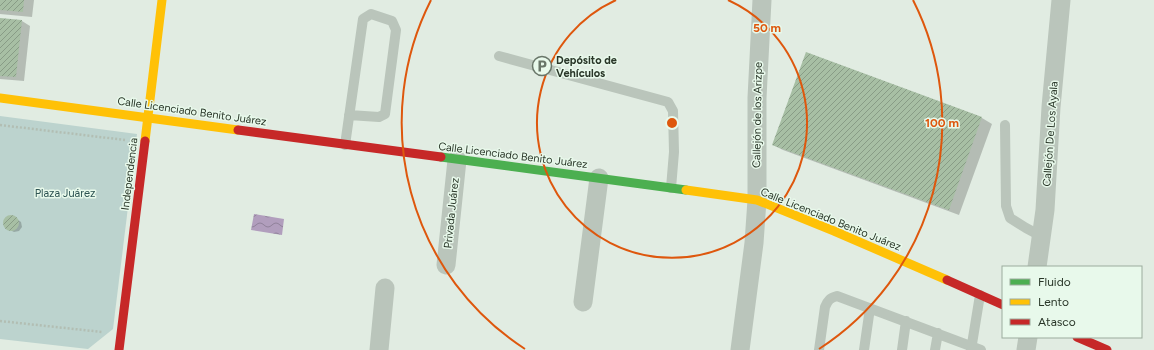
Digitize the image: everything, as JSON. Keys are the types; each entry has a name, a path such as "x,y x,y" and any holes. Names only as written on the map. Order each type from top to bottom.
{"street":[{"name":"Independencia","path":"119,350 162,0"},
{"name":"Callejón de los Arizpe","path":"740,350 754,243 757,200 757,98 762,0"},
{"name":"Callejón De Los Ayala","path":"1037,266 1045,210 1051,107 1061,0"},
{"name":"Calle Licenciado Benito Juárez","path":"0,98 757,200 834,231 1002,305"},
{"name":"Privada Juárez","path":"446,265 457,160"},
{"path":"583,302 599,178"},
{"path":"379,350 385,288"},
{"path":"1026,350 1028,338"},
{"path":"1079,338 1107,350"}],"lane":[{"path":"345,145 349,115 363,19 371,14 392,21 396,30 385,114 380,117 349,115"},
{"path":"499,56 668,102 673,111 674,152 671,188"},
{"path":"1005,125 1006,206 1010,218 1041,236"},
{"path":"819,350 825,307 832,297 837,296 938,333 975,349 980,295"},
{"path":"864,350 870,308"},
{"path":"902,350 906,321"},
{"path":"935,350 938,333"}],"path":[{"path":"0,125 126,140"},
{"path":"0,321 102,332 102,325"}],"green space":[{"name":"Plaza Juárez","path":"0,116 137,134 113,329 88,349 0,339"}],"water":[{"path":"254,214 284,219 282,235 251,230"}],"building":[{"path":"0,0 24,0 23,12 0,10"},
{"path":"0,18 22,20 16,77 0,76"},
{"path":"806,52 982,117 949,210 772,145"},
{"path":"11,215 17,217 19,223 17,229 11,231 5,229 3,223 5,217"}],"traffic: fast":[{"path":"441,157 686,190"}],"traffic: slow":[{"path":"145,141 162,0"},
{"path":"0,98 238,130"},
{"path":"686,190 757,200 834,231 947,280"}],"traffic: jam":[{"path":"238,130 441,157"},
{"path":"119,350 145,141"},
{"path":"947,280 1002,305"},
{"path":"1079,338 1107,350"}],"place":[{"name":"Depósito de Vehículos","path":"542,66"}]}
